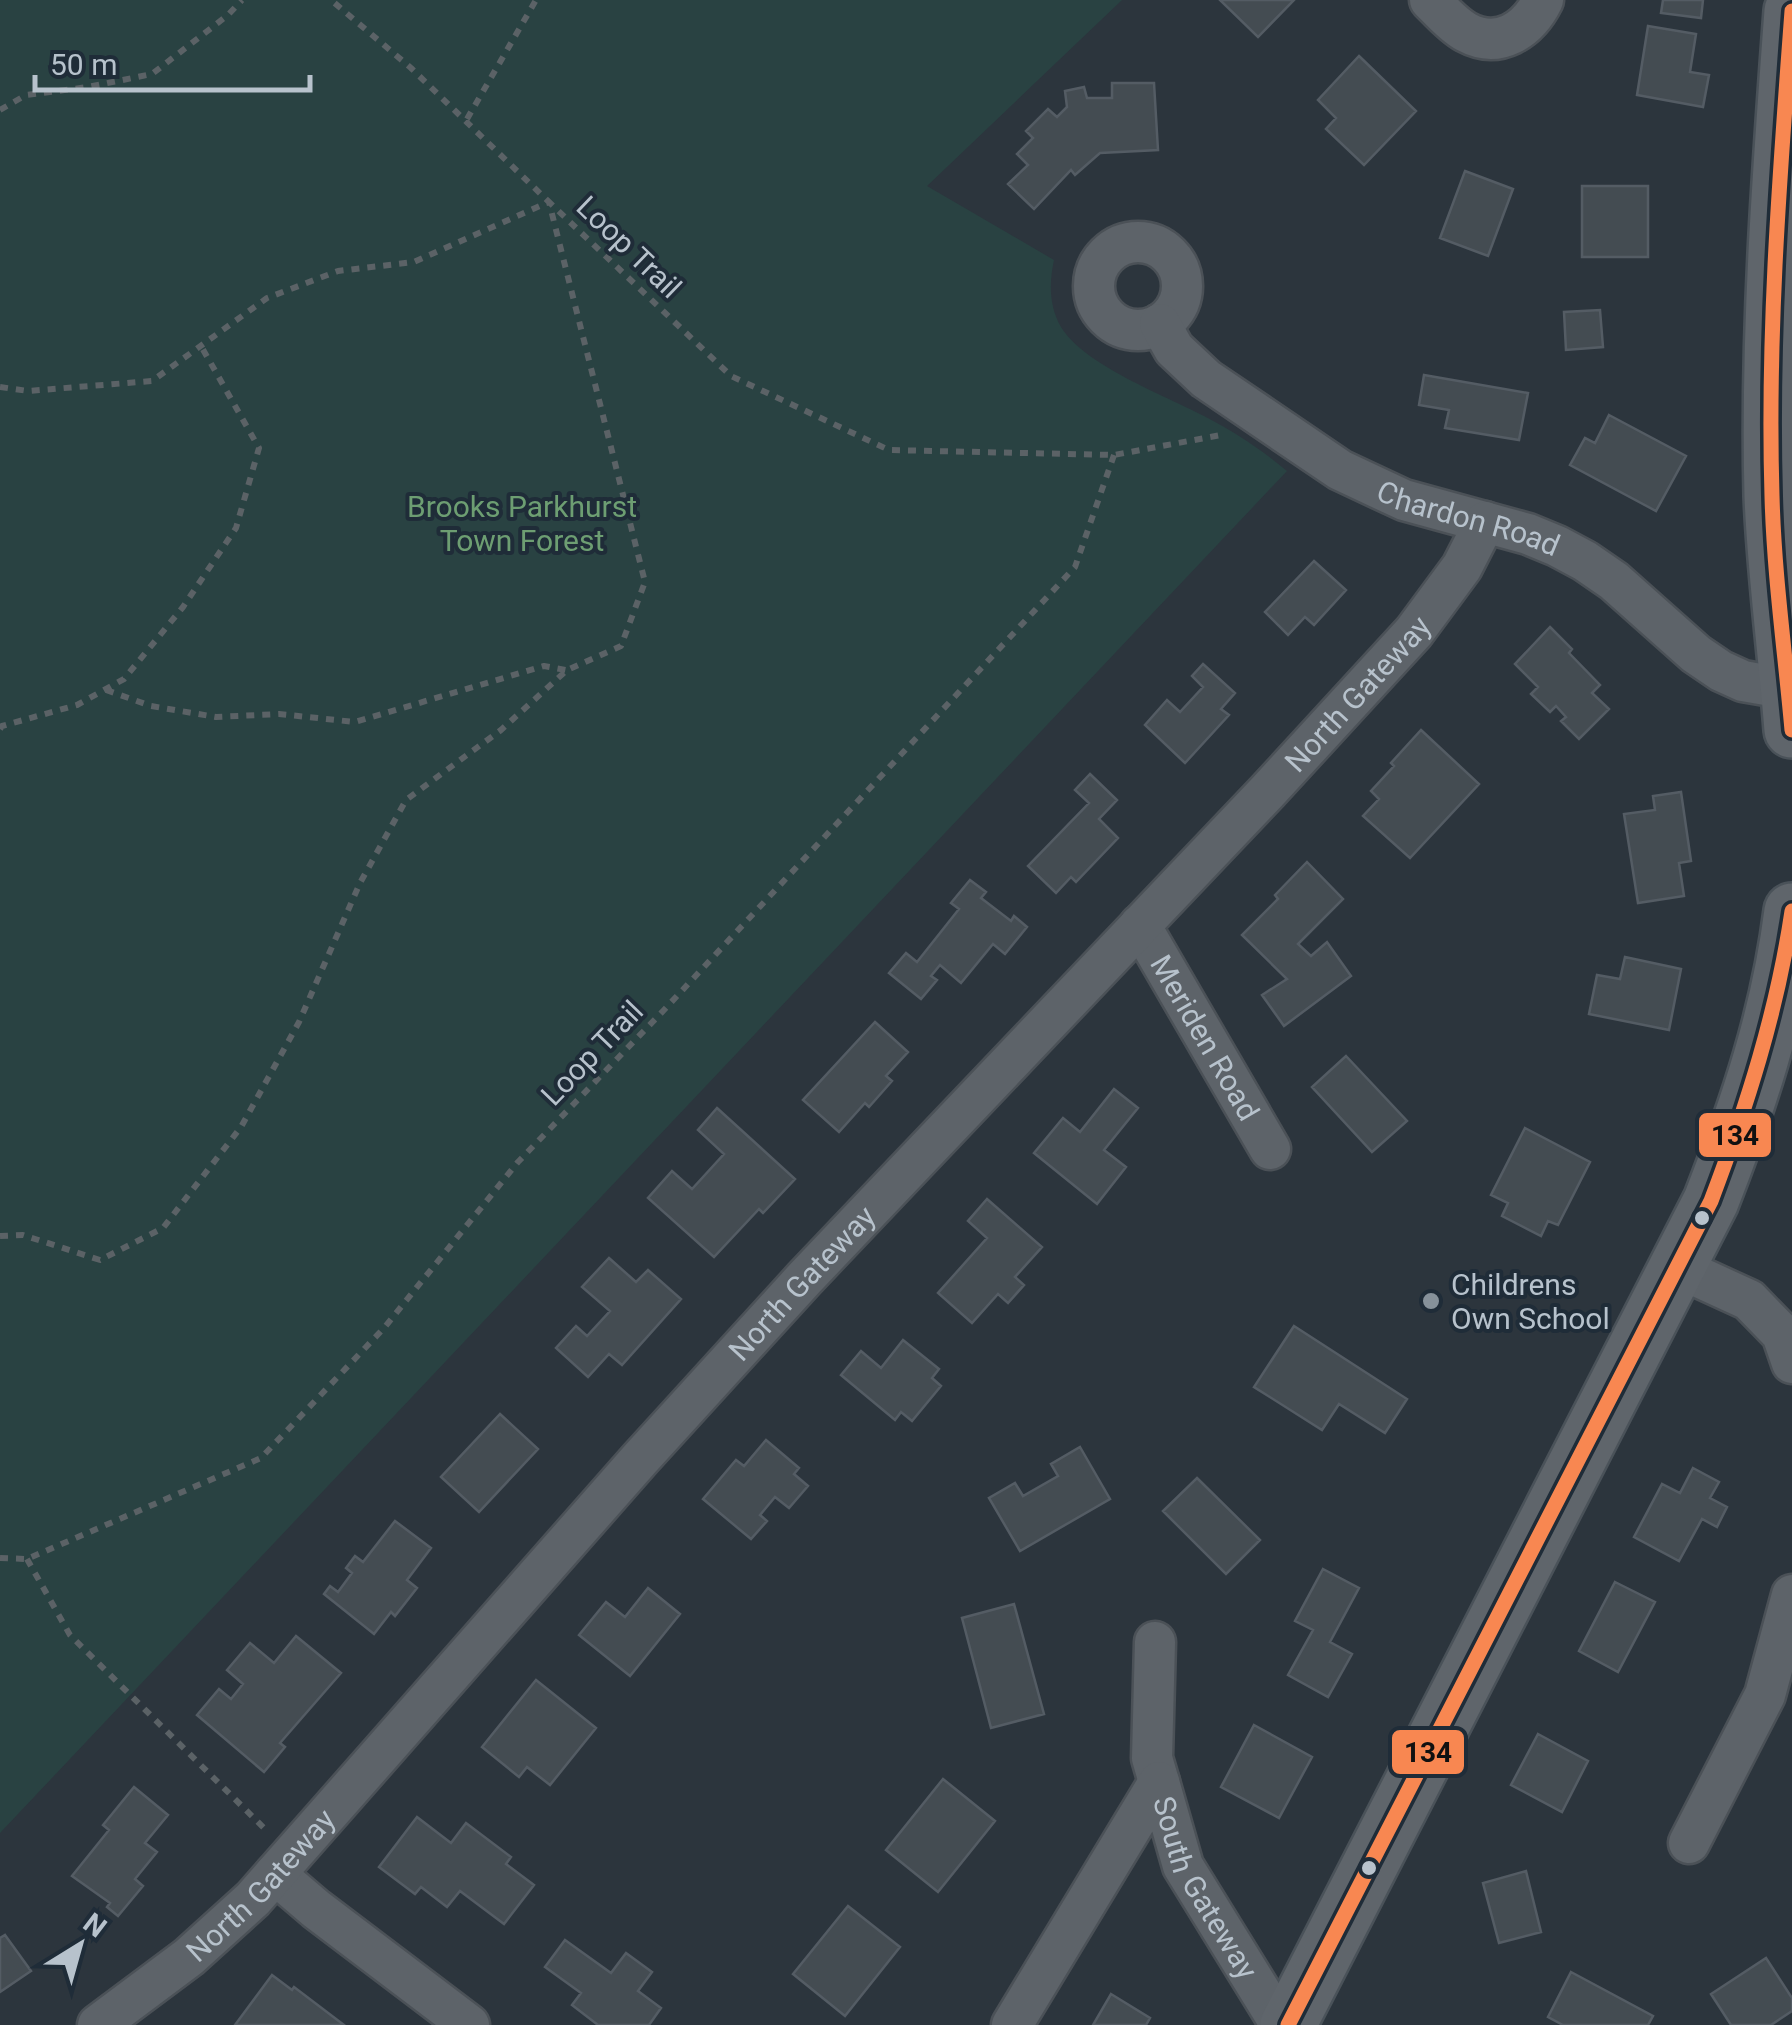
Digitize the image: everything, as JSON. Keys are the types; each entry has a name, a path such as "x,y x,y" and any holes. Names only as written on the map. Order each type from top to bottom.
{"main road":[{"path":"1790,709 1772,501 1781,415 1772,350 1792,11"},
{"path":"1284,2025 1711,1201 1755,1082 1781,984 1792,910"}],"street":[{"path":"1430,0 1466,32 1488,39 1508,37 1523,28 1543,0"},
{"name":"Chardon Road","path":"1160,324 1174,349 1206,379 1340,470 1404,500 1528,534 1585,562 1614,582 1696,654 1790,709"},
{"name":"North Gateway","path":"98,2025 189,1957 234,1918 283,1865 804,1279 1268,792 1414,632 1454,579 1485,522"},
{"name":"Meriden Road","path":"1140,925 1270,1149"},
{"path":"1677,1267 1749,1300 1782,1334 1792,1363"},
{"path":"1688,1843 1765,1695 1792,1595"},
{"path":"1154,1642 1152,1758 1159,1782"},
{"name":"South Gateway","path":"1159,1782 1183,1866 1284,2025"},
{"name":"South Gateway","path":"1012,2025 1159,1782"},
{"path":"283,1865 316,1909 469,2025"}],"path":[{"path":"0,110 26,95 152,74 242,0"},
{"path":"0,1236 24,1235 100,1260 163,1228 241,1127 299,1022 360,883 406,800 500,730 567,670 620,646 646,582 549,202 412,68 330,0"},
{"path":"466,119 536,0"},
{"name":"Loop Trail","path":"0,387 28,390 152,380 267,298 338,271 414,262 549,202 731,376 889,450 1114,456 1276,425"},
{"path":"1,727 78,705 124,679 171,622 236,528 259,448 201,346"},
{"name":"Loop Trail","path":"0,1558 27,1559 260,1458 384,1328 518,1162 1076,567 1114,456"},
{"path":"105,690 151,706 216,716 279,714 355,722 544,666 567,670"},
{"path":"27,1559 70,1636 283,1865"}],"green space":[{"name":"Brooks Parkhurst Town Forest","path":"0,0 1122,0 927,186 1054,260 1054,311 1061,327 1087,354 1226,428 1287,471 0,1833"}],"building":[{"path":"1220,0 1294,0 1258,37"},
{"path":"1663,0 1703,0 1701,18 1661,13"},
{"path":"1648,26 1696,34 1690,72 1709,75 1703,107 1637,95"},
{"path":"1359,56 1416,111 1364,165 1326,129 1336,118 1318,100"},
{"path":"1112,83 1154,83 1158,150 1100,153 1075,175 1071,170 1034,209 1008,184 1028,165 1017,154 1033,138 1026,131 1048,109 1057,117 1067,107 1065,91 1084,87 1087,98 1112,98"},
{"path":"1465,171 1513,189 1488,256 1440,238"},
{"path":"1582,186 1648,186 1648,257 1582,257"},
{"path":"1600,310 1603,347 1566,350 1564,312"},
{"path":"1424,375 1528,393 1519,440 1445,428 1449,410 1419,405"},
{"path":"1609,415 1686,456 1656,511 1570,465 1585,438 1595,443"},
{"path":"1314,561 1346,590 1314,625 1305,617 1288,635 1265,612"},
{"path":"1550,627 1600,685 1592,693 1609,709 1579,739 1561,721 1566,717 1556,706 1550,712 1531,694 1538,687 1515,664"},
{"path":"1203,664 1235,693 1221,709 1229,715 1185,763 1145,725 1167,700 1180,712 1203,687 1192,676"},
{"path":"1421,730 1479,784 1410,858 1363,816 1379,799 1371,791"},
{"path":"1090,774 1117,800 1099,819 1118,838 1076,882 1071,877 1056,893 1028,866 1089,803 1075,790"},
{"path":"1681,792 1691,861 1679,863 1684,896 1638,903 1624,814 1655,810 1653,796"},
{"path":"1307,862 1343,899 1298,944 1311,956 1327,942 1351,976 1284,1026 1262,995 1287,979 1242,935"},
{"path":"970,880 986,892 981,898 1011,921 1014,916 1027,927 1005,954 993,944 961,983 940,965 931,976 937,980 921,999 889,973 906,953 917,962 959,909 951,903"},
{"path":"1625,957 1681,969 1669,1030 1589,1014 1597,975 1620,979"},
{"path":"875,1022 908,1052 886,1076 892,1081 839,1132 803,1100"},
{"path":"1346,1056 1407,1121 1372,1152 1312,1087"},
{"path":"1114,1089 1138,1108 1104,1150 1126,1167 1097,1204 1034,1153 1063,1118 1080,1132"},
{"path":"717,1108 795,1179 763,1213 759,1209 714,1257 648,1198 672,1171 692,1189 724,1154 698,1130"},
{"path":"1525,1128 1590,1162 1558,1225 1548,1221 1541,1236 1502,1216 1508,1203 1491,1195"},
{"path":"987,1199 1042,1247 1015,1277 1024,1285 1008,1303 998,1294 972,1323 938,1293 987,1238 968,1221"},
{"path":"609,1258 636,1282 648,1270 681,1299 622,1365 609,1354 588,1377 556,1348 576,1326 587,1336 610,1311 582,1287"},
{"path":"1294,1326 1407,1399 1385,1433 1339,1404 1322,1430 1254,1387"},
{"path":"903,1340 939,1369 932,1378 941,1386 912,1421 901,1412 895,1420 841,1375 861,1351 881,1368"},
{"path":"500,1414 538,1449 479,1512 441,1477"},
{"path":"766,1440 799,1468 794,1474 808,1486 789,1508 775,1497 760,1515 767,1521 751,1539 703,1499 736,1460 744,1466"},
{"path":"1080,1447 1110,1499 1020,1551 989,1498 1015,1483 1023,1496 1058,1476 1051,1464"},
{"path":"1693,1468 1719,1482 1710,1498 1727,1507 1717,1527 1702,1519 1679,1561 1634,1537 1662,1484 1680,1493"},
{"path":"1197,1478 1260,1540 1226,1574 1163,1511"},
{"path":"395,1521 431,1548 407,1580 417,1588 395,1616 391,1612 374,1634 324,1594 330,1586 338,1592 352,1573 346,1568 355,1556 363,1562"},
{"path":"1323,1569 1359,1588 1330,1642 1352,1654 1328,1697 1288,1675 1313,1630 1295,1621"},
{"path":"1615,1582 1655,1602 1618,1672 1579,1651"},
{"path":"648,1588 680,1614 630,1676 579,1635 606,1602 625,1617"},
{"path":"1014,1604 1044,1714 991,1728 962,1618"},
{"path":"296,1636 341,1673 280,1743 285,1747 264,1772 197,1715 219,1689 231,1699 243,1684 227,1670 250,1643 274,1663"},
{"path":"536,1680 596,1728 550,1785 527,1767 519,1777 482,1747"},
{"path":"1254,1725 1312,1757 1279,1818 1221,1787"},
{"path":"1538,1734 1588,1761 1562,1812 1511,1785"},
{"path":"943,1779 995,1821 938,1892 886,1850"},
{"path":"134,1787 168,1815 145,1843 157,1852 135,1879 143,1886 118,1916 107,1907 110,1903 72,1876 109,1830 103,1825"},
{"path":"417,1817 451,1843 466,1823 511,1857 506,1864 534,1885 504,1924 460,1891 447,1907 421,1887 415,1894 379,1867"},
{"path":"1526,1871 1541,1932 1499,1943 1483,1883"},
{"path":"848,1906 900,1947 845,2016 793,1974"},
{"path":"5,1935 31,1971 0,1992 0,1938"},
{"path":"565,1940 611,1973 626,1953 652,1972 638,1991 661,2008 649,2025 598,2025 572,2005 581,1993 545,1967"},
{"path":"1766,1958 1792,1998 1792,2011 1771,2025 1731,2025 1711,1994"},
{"path":"1571,1972 1653,2016 1648,2025 1563,2025 1548,2017"},
{"path":"272,1975 292,1990 294,1987 344,2025 235,2025"},
{"path":"1111,1994 1150,2018 1146,2025 1093,2025"}],"transit line":[{"name":"134","path":"1792,11 1771,375 1775,554 1792,730"},
{"name":"134","path":"1288,2025 1711,1201 1759,1058 1792,911"}],"place":[{"name":"Childrens Own School","path":"1431,1301"}]}
